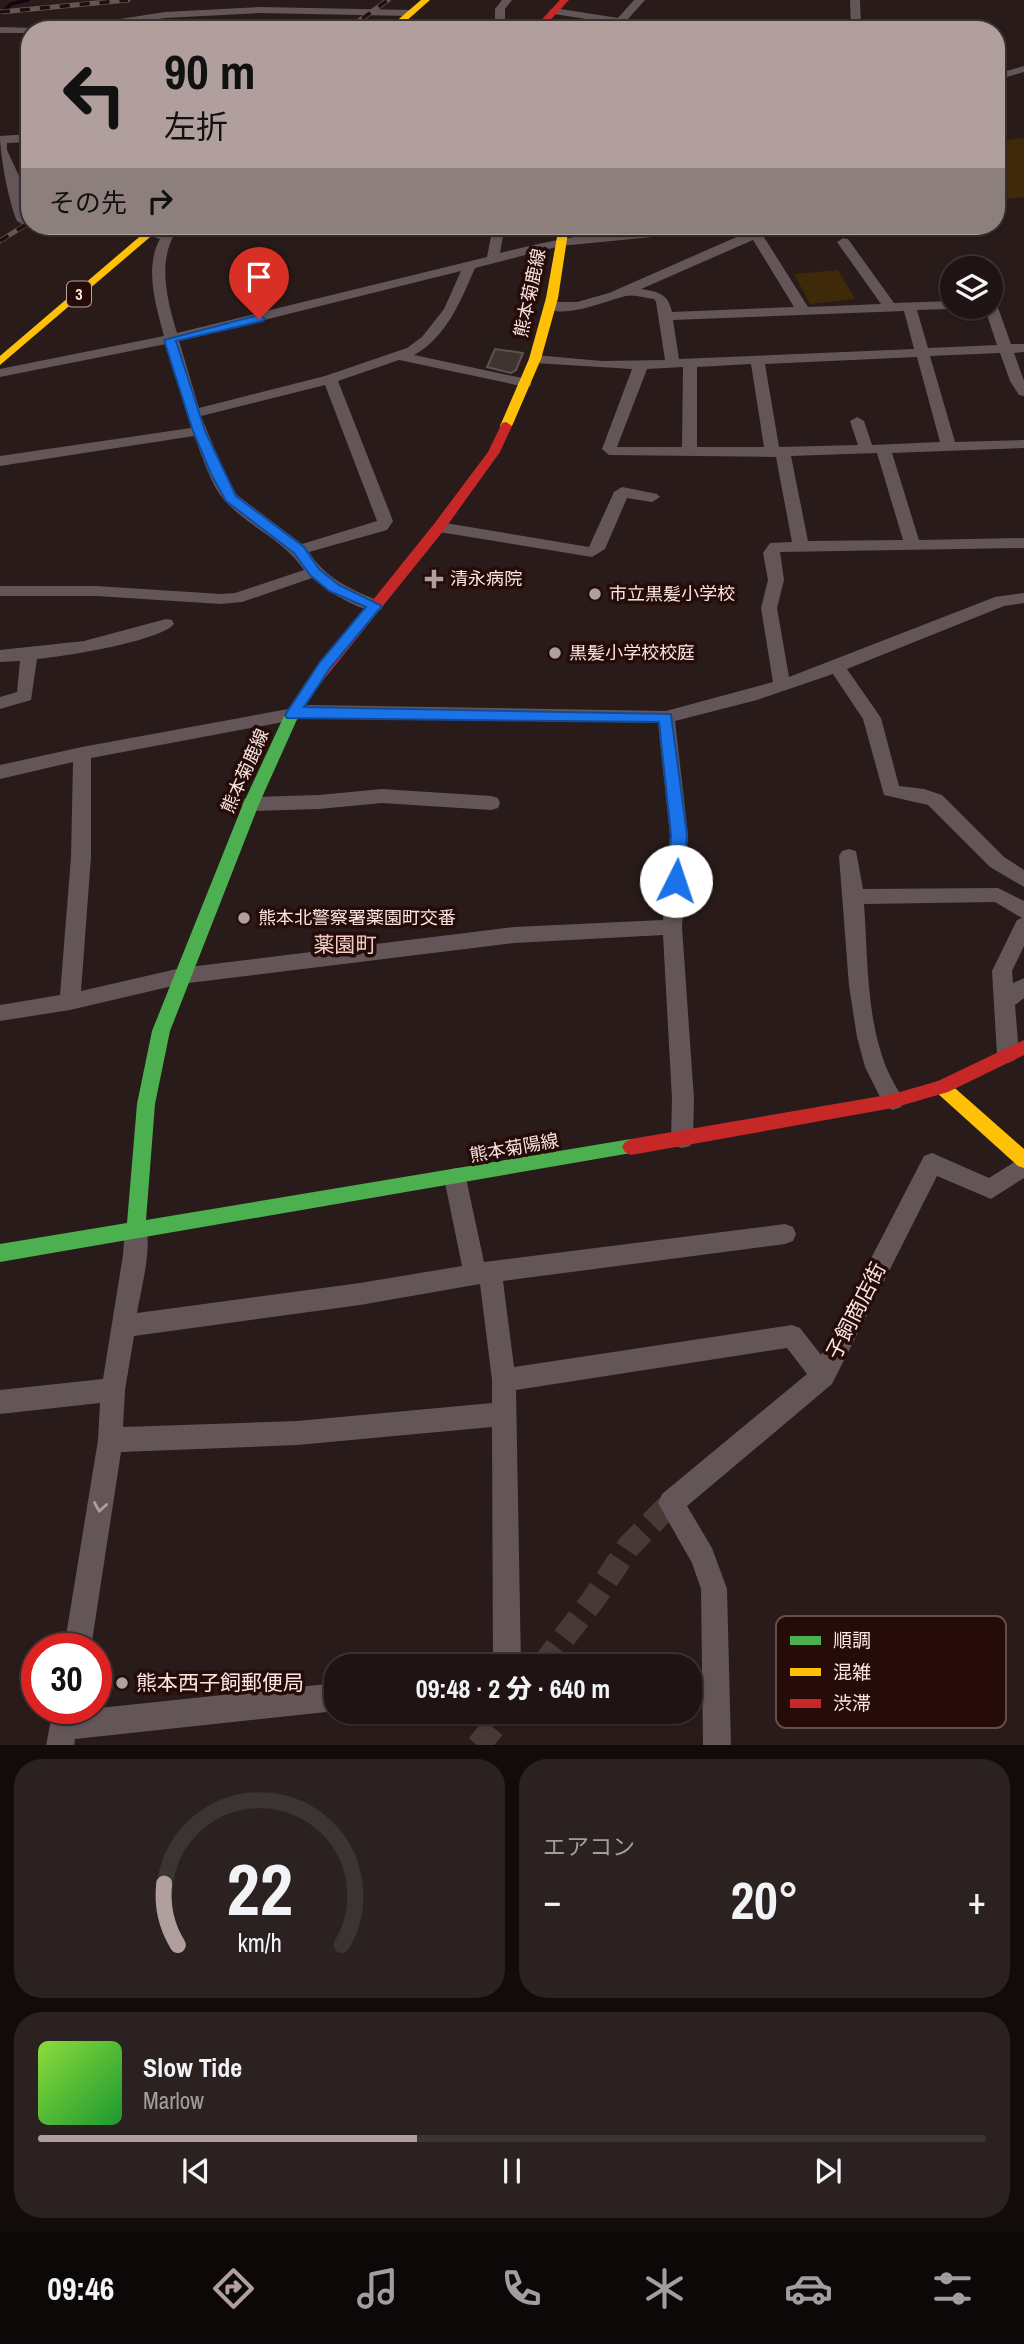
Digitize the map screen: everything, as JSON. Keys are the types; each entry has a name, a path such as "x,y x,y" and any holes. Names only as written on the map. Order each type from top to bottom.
{"main road":[{"path":"391,21 426,0"},
{"path":"545,21 559,6"},
{"name":"3","path":"0,349 143,235"},
{"name":"3","path":"0,362 144,235"},
{"name":"熊本菊鹿線","path":"136,1229 146,1104 161,1031 251,804 292,715 325,665 439,527 494,452 535,359 550,306 562,235"},
{"name":"熊本菊陽線","path":"0,1253 455,1178 893,1101 942,1087 1016,1051"},
{"path":"942,1087 1024,1160"}],"street":[{"path":"188,21 196,0"},
{"path":"502,21 500,9 507,0"},
{"path":"621,21 640,0"},
{"path":"855,0 856,21"},
{"path":"131,21 190,13 330,5 408,9"},
{"path":"559,6 602,21"},
{"path":"0,30 21,30"},
{"path":"21,139 0,140 13,176 21,218"},
{"path":"164,235 167,237 160,250 160,298 193,414 217,474 231,498 299,550 314,572 334,588 375,606"},
{"path":"493,258 497,235"},
{"path":"0,373 39,368 170,340 470,265 559,235"},
{"path":"550,306 578,306 628,290 743,235"},
{"path":"756,235 803,310"},
{"path":"843,242 890,307"},
{"path":"193,414 330,379 412,352 435,330 450,310 470,265"},
{"path":"628,290 658,296 663,301 673,363"},
{"path":"667,316 940,305"},
{"path":"909,306 949,446"},
{"path":"995,319 1017,381 1024,392"},
{"path":"535,359 641,365 1024,348"},
{"path":"400,356 526,383"},
{"path":"758,361 801,547"},
{"path":"689,451 690,363"},
{"path":"641,365 609,449 614,452 778,452 1024,444"},
{"path":"299,550 381,527 385,521 330,379"},
{"path":"857,421 866,448"},
{"path":"0,461 199,431"},
{"path":"883,448 912,544"},
{"path":"439,527 592,552 597,549 622,492 652,497"},
{"path":"782,685 769,608 776,580 771,553 776,547 1024,542"},
{"path":"0,591 96,591 221,599 236,598 314,572"},
{"path":"0,772 82,753 310,711 666,717 837,667 1001,601 1024,598"},
{"path":"0,656 29,655 109,641 166,624"},
{"path":"0,703 24,696 29,655"},
{"path":"837,667 875,727 891,790 926,794 935,800 997,862 1024,880"},
{"path":"666,717 679,835 672,927 683,1099 682,1139"},
{"path":"70,1002 80,857 82,753"},
{"path":"251,804 319,802 382,796 491,803"},
{"path":"849,856 855,897 862,1011 874,1064 893,1101"},
{"path":"855,897 998,895 1024,911"},
{"path":"1016,1051 1005,1001 1002,971 1024,925"},
{"path":"0,1013 70,1002 181,976 514,935 672,927"},
{"path":"1005,1001 1024,986"},
{"name":"子飼商店街","path":"717,1745 714,1589 703,1557 671,1503 823,1376 932,1163 991,1189 1024,1166"},
{"path":"455,1178 482,1274 504,1380 507,1654"},
{"path":"79,1633 110,1440 113,1390 135,1255 136,1229"},
{"path":"123,1326 785,1234"},
{"path":"504,1380 792,1336 823,1376"},
{"path":"0,1402 113,1390"},
{"path":"110,1440 297,1433 503,1414"},
{"path":"63,1727 324,1698"}],"shaded area":[{"path":"1024,138 1024,197 1005,198 1005,140"},
{"path":"838,270 855,299 810,304 794,274"}],"building":[{"path":"495,349 523,353 516,370 511,373 487,367"}],"waterway":[{"path":"0,14 11,4 28,0"}],"tunnel":[{"path":"551,1654 593,1600 629,1546 671,1503"},
{"path":"479,1745 496,1724"}],"railway":[{"path":"0,12 128,0"},
{"path":"359,21 388,0"},
{"path":"0,241 21,228"}],"traffic: fast":[{"path":"136,1229 146,1104 161,1031 251,804 292,714 312,685"},
{"path":"0,1253 631,1147"}],"traffic: slow":[{"path":"401,21 426,0"},
{"path":"0,362 148,235"},
{"path":"506,426 535,359 552,298 562,235"},
{"path":"942,1087 1024,1160"}],"traffic: jam":[{"path":"545,21 565,0"},
{"path":"312,685 439,527 494,452 506,426"},
{"path":"631,1147 893,1101 942,1087 1024,1047"}],"place":[{"name":"清永病院","path":"434,579"},
{"name":"市立黒髪小学校","path":"595,594"},
{"name":"黒髪小学校校庭","path":"555,653"},
{"name":"熊本北警察署薬園町交番","path":"244,918"},
{"name":"熊本西子飼郵便局","path":"122,1683"}],"district":[{"name":"薬園町","path":"345,945"}],"route":[{"path":"259,319 170,340 199,431 217,474 231,498 299,550 314,572 334,588 375,606 325,665 292,715 310,711 666,717 679,835 676,881"}]}
